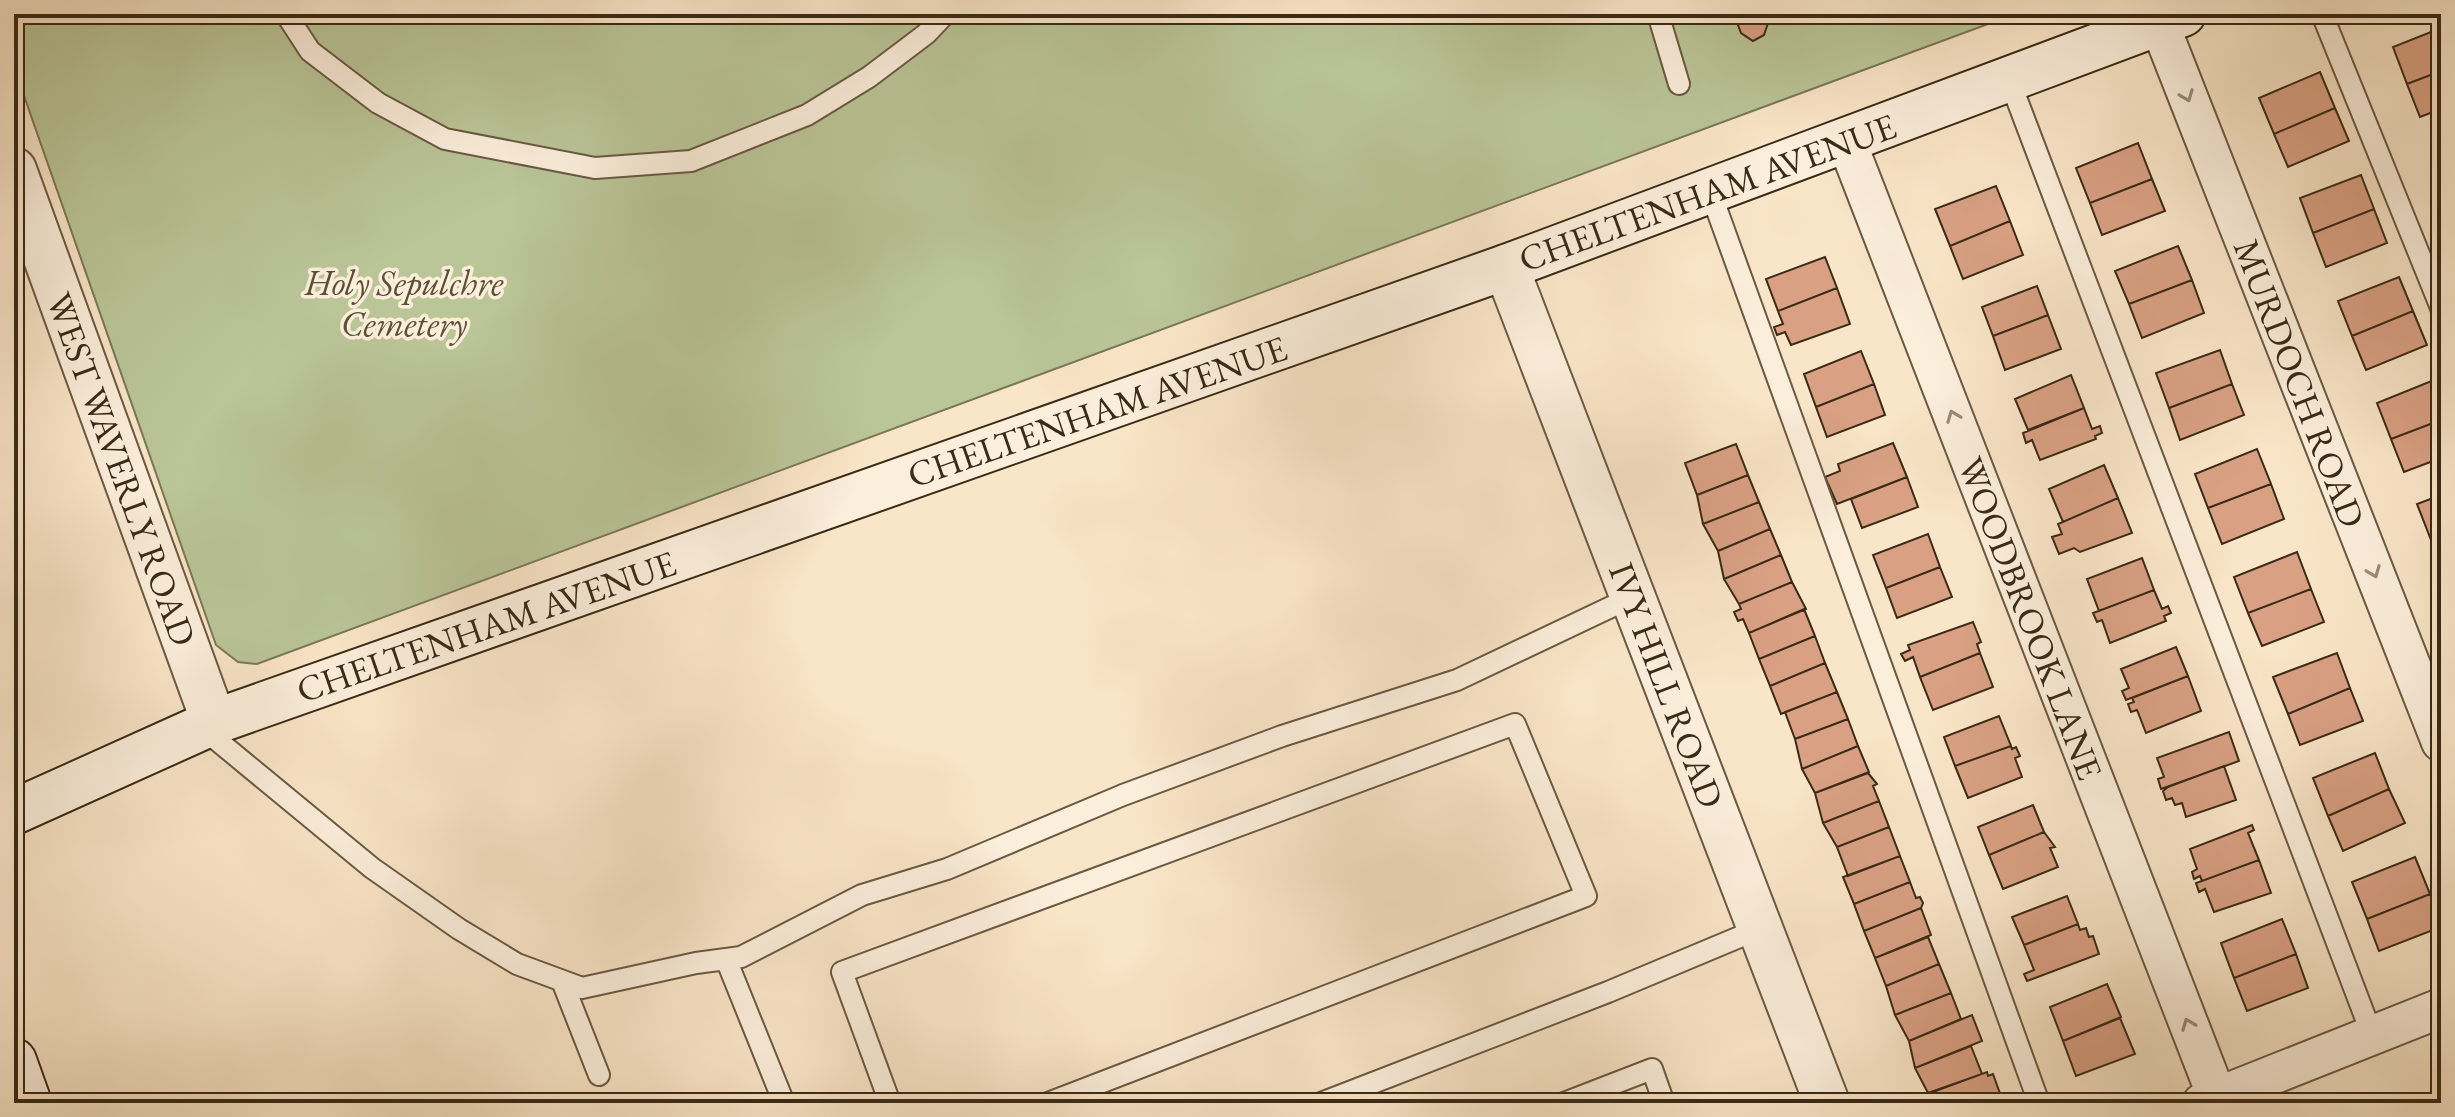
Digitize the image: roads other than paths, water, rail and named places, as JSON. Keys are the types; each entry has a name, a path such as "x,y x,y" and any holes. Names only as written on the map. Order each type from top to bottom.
{"main road":[{"name":"CHELTENHAM AVENUE","path":"14,812 208,725 1506,267 2171,18"},
{"name":"WEST WAVERLY ROAD","path":"14,170 208,725"},
{"name":"IVY HILL ROAD","path":"1506,267 1827,1103"},
{"path":"14,1061 29,1103"}],"street":[{"name":"MURDOCH ROAD","path":"2171,18 2441,742"},
{"name":"WOODBROOK LANE","path":"1846,140 2209,1100"},
{"path":"2209,1100 2441,1008"}],"lane":[{"path":"286,14 310,51 378,103 445,139 595,168 691,161 795,120 869,77 926,34 945,14"},
{"path":"1658,14 1679,84"},
{"path":"2322,14 2441,308"},
{"path":"2009,79 2372,1035"},
{"path":"1710,191 2039,1103"},
{"path":"208,725 396,885 517,964 582,988 741,957 862,895 988,853 1123,795 1358,709 1457,680 1632,597"},
{"path":"890,1103 842,972 1515,724 1586,896 1048,1103"},
{"path":"1321,1103 1608,992 1761,928"},
{"path":"726,959 784,1103"},
{"path":"562,981 599,1075"},
{"path":"1564,1103 1652,1069 1664,1103"}],"park label":[{"name":"Holy Sepulchre Cemetery","path":"404,302"}]}
